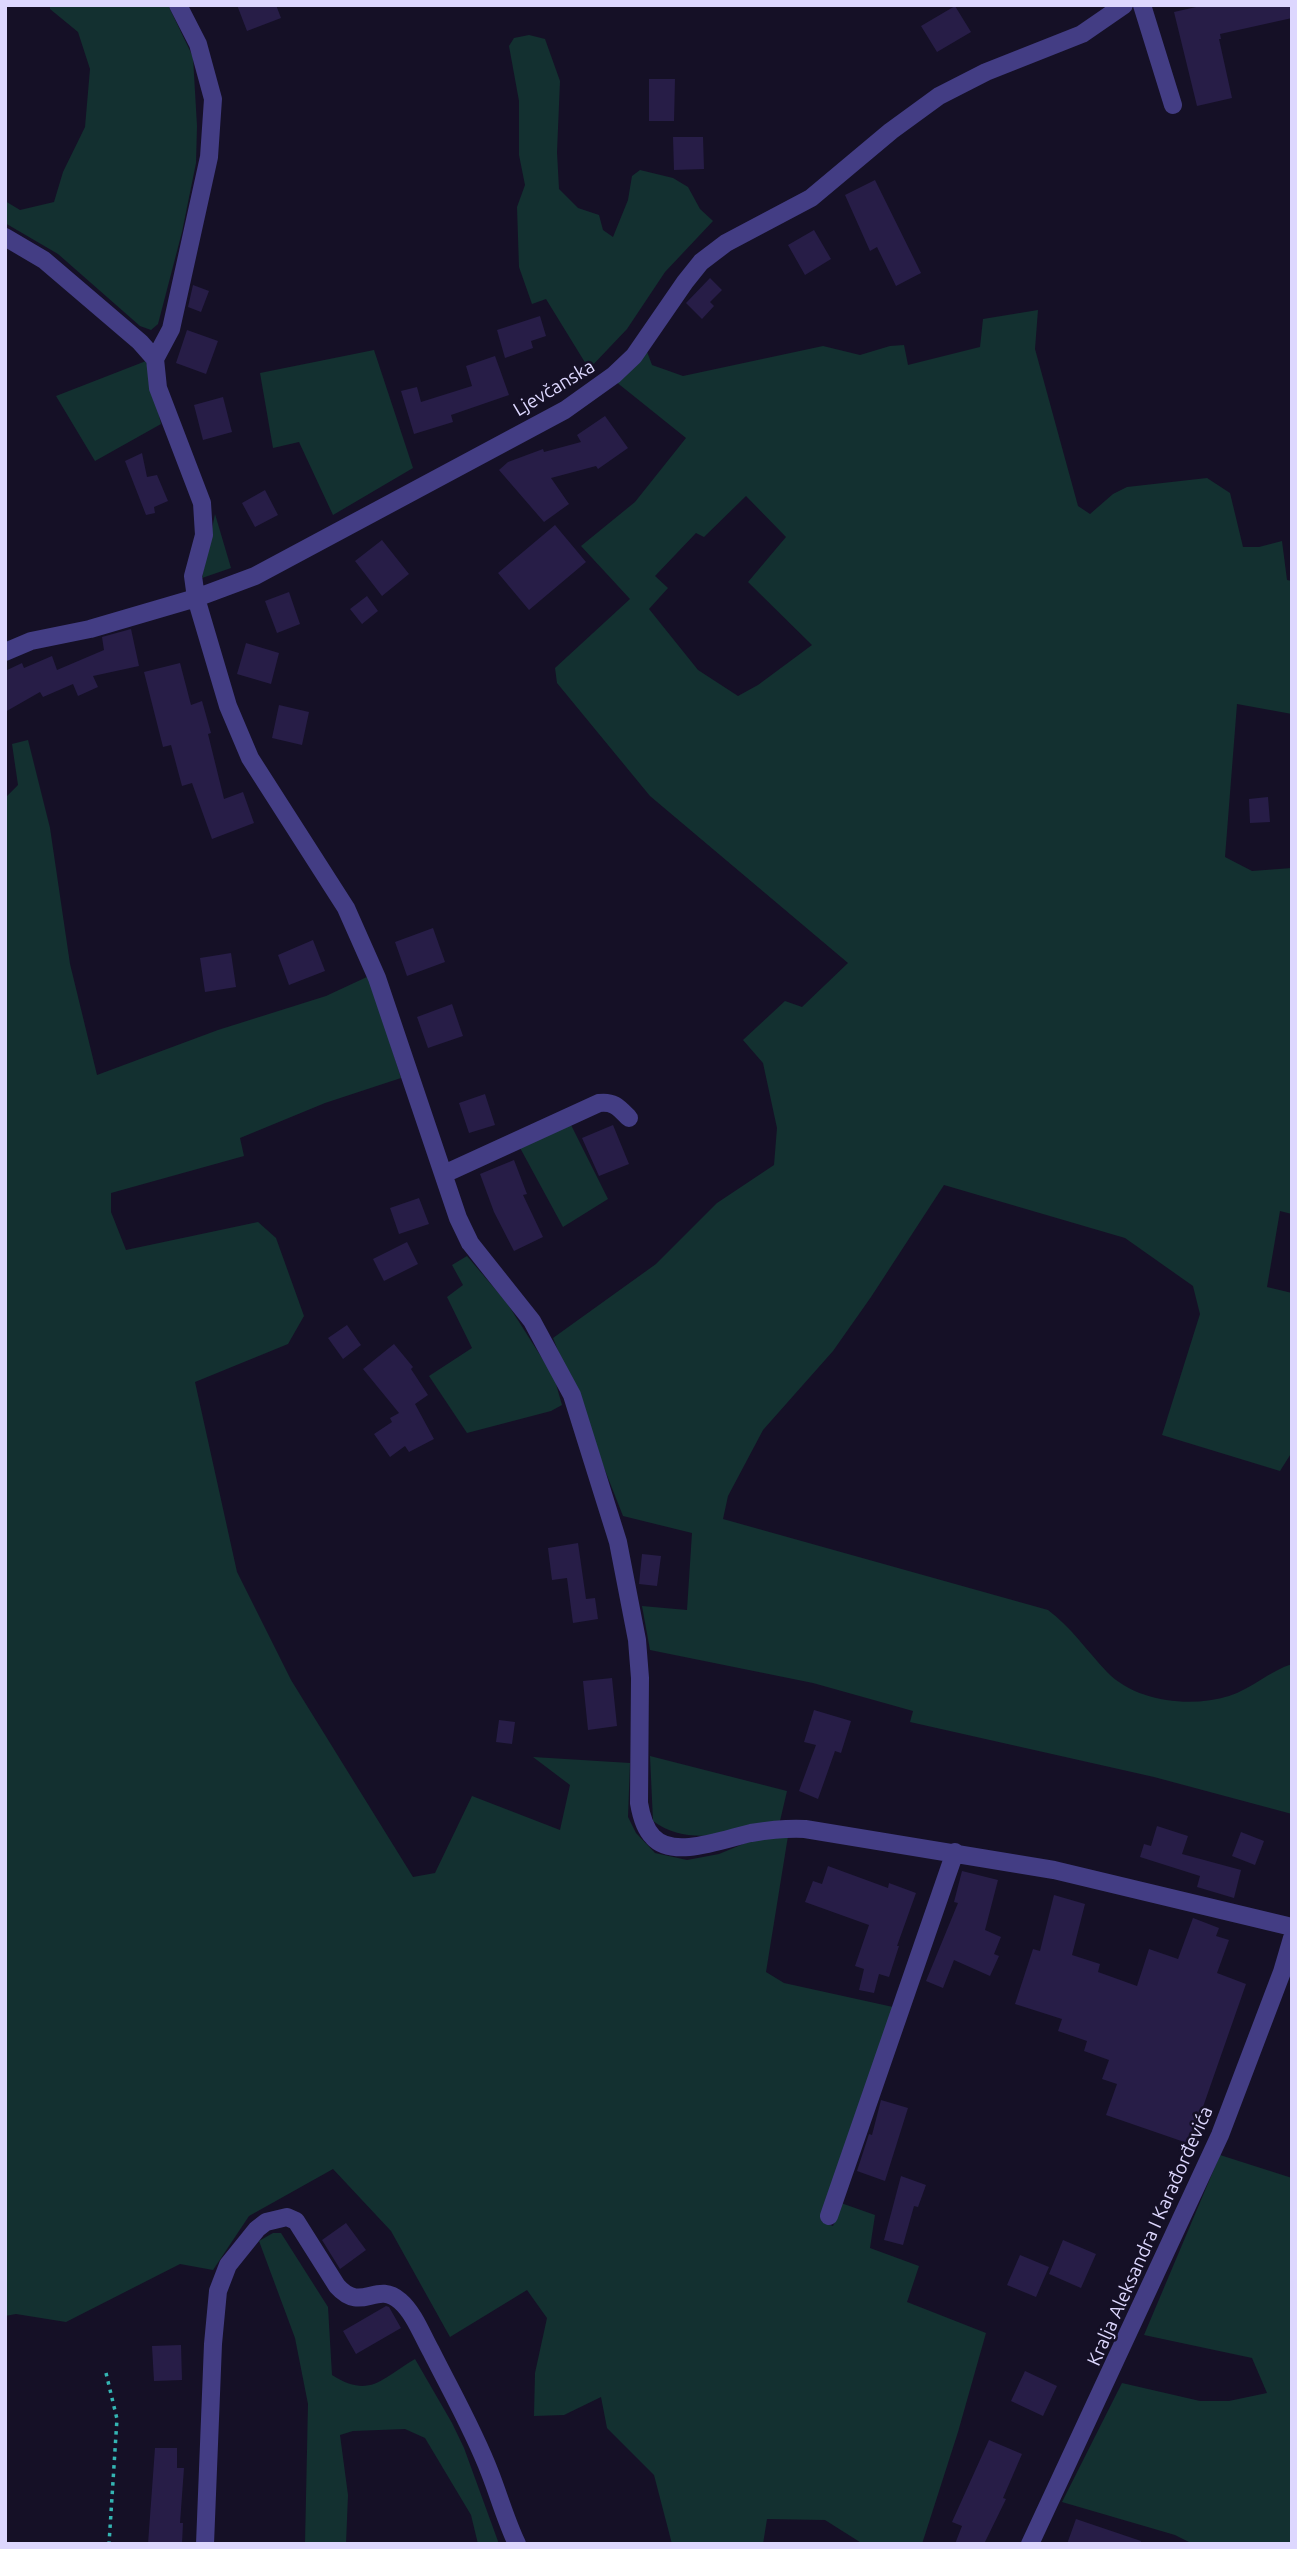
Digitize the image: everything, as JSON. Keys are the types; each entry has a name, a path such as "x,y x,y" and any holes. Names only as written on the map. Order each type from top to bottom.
{"street":[{"path":"178,5 198,44 213,99 209,158 171,328 155,359 158,388 202,503 204,535 194,576 195,598 228,706 250,758 346,908 377,978 458,1217 470,1243 532,1321 574,1402 618,1542 637,1640 640,1678 639,1803 643,1822 659,1843 687,1848 781,1828 805,1829 955,1852 1054,1870 1292,1927"},
{"name":"Ljevčanska","path":"5,652 41,638 90,629 195,598 256,576 565,410 614,375 634,355 701,262 726,243 811,198 891,131 939,96 986,72 1082,34 1124,5"},
{"path":"1142,5 1173,105"},
{"path":"5,237 44,260 155,359"},
{"path":"444,1174 599,1104 608,1102 617,1105 629,1118"},
{"path":"829,2216 955,1852"},
{"name":"Kralja Aleksandra I Karađorđevića","path":"1030,2544 1220,2135 1282,1972 1292,1938"},
{"path":"205,2544 213,2344 218,2291 228,2265 252,2234 266,2222 288,2217 296,2221 345,2295 361,2298 381,2293 392,2295 402,2302 466,2420 490,2472 517,2544"}],"path":[{"path":"106,2373 117,2419 109,2544"}],"green space":[{"path":"50,5 168,5 193,57 196,163 182,232 158,324 151,330 140,326 58,254 5,223 5,201 20,210 54,202 63,172 85,127 90,69 78,32 50,9"},
{"path":"529,35 545,39 560,81 557,152 559,189 578,208 599,215 603,230 613,237 628,200 632,176 640,170 673,178 688,187 700,209 713,221 665,272 627,329 589,369 546,299 532,304 519,267 517,207 525,185 519,155 519,101 509,46 514,38"},
{"path":"1038,310 1035,349 1078,506 1090,514 1113,494 1127,487 1207,478 1230,493 1243,547 1259,547 1282,541 1287,580 1292,581 1292,714 1237,704 1225,857 1252,871 1292,868 1292,1214 1280,1211 1267,1287 1292,1293 1292,1452 1280,1471 1162,1435 1200,1314 1193,1286 1125,1238 944,1185 833,1351 763,1430 728,1496 723,1519 1048,1610 1072,1632 1107,1672 1119,1682 1148,1696 1181,1702 1214,1700 1237,1693 1292,1664 1292,1814 1154,1777 910,1722 913,1711 813,1683 650,1650 642,1606 687,1610 692,1533 623,1516 553,1338 656,1264 717,1203 774,1165 777,1128 763,1063 743,1040 785,1001 802,1007 848,963 650,796 557,683 555,668 630,599 581,546 635,502 686,438 615,381 646,349 652,365 683,376 823,346 860,355 890,346 904,345 908,365 980,347 983,319","holes":["746,496 786,537 748,582 812,645 758,685 738,696 698,670 649,609 668,588 655,576 696,533 704,537"]},
{"path":"374,350 413,468 333,515 299,442 273,448 260,373"},
{"path":"146,361 161,424 95,461 56,396"},
{"path":"215,514 231,568 202,578"},
{"path":"28,740 50,828 70,964 97,1075 218,1030 326,996 369,976 401,1078 325,1103 240,1138 244,1156 111,1193 111,1212 126,1250 258,1222 276,1238 304,1316 288,1344 195,1382 237,1572 291,1680 413,1877 435,1873 472,1796 560,1830 570,1785 533,1757 630,1763 628,1817 636,1833 655,1853 687,1860 719,1854 753,1840 788,1836 766,1972 784,1983 893,2007 822,2222 833,2226 841,2203 875,2215 870,2248 919,2266 907,2302 986,2333 922,2544 863,2544 825,2520 767,2519 763,2544 672,2544 654,2475 607,2428 601,2397 564,2415 534,2416 535,2373 547,2318 527,2290 450,2337 391,2231 333,2169 249,2216 213,2270 180,2264 66,2322 16,2314 5,2316 5,798 18,785 12,744"},
{"path":"571,1125 608,1199 563,1227 519,1146"},
{"path":"467,1256 507,1303 554,1377 562,1405 551,1411 467,1433 429,1376 472,1348 447,1297 463,1285 452,1265"},
{"path":"650,1756 787,1791 780,1821 715,1835 683,1834 668,1829 653,1821"},
{"path":"1220,2155 1292,2178 1292,2544 1193,2544 1175,2535 1062,2502 1122,2383 1200,2401 1229,2401 1267,2393 1252,2358 1144,2335"},
{"path":"273,2233 281,2233 328,2307 332,2375 345,2382 366,2386 375,2384 415,2359 464,2448 499,2544 478,2544 471,2515 425,2438 405,2429 353,2431 340,2435 348,2495 346,2544 305,2544 308,2404 295,2338 259,2241"}],"building":[{"path":"237,5 276,5 281,18 247,31"},
{"path":"1205,5 1292,5 1292,18 1220,34 1232,98 1197,106 1174,12"},
{"path":"955,6 971,32 937,52 921,26"},
{"path":"649,79 675,79 674,121 649,121"},
{"path":"673,137 703,137 704,169 674,170"},
{"path":"875,180 921,273 896,286 877,247 870,251 845,195"},
{"path":"814,230 831,259 805,275 788,245"},
{"path":"710,278 722,290 710,302 714,306 702,319 686,303"},
{"path":"193,285 209,291 201,312 188,307"},
{"path":"540,316 546,336 531,341 533,348 505,358 497,330"},
{"path":"187,330 218,341 206,374 176,363"},
{"path":"495,356 509,395 451,415 453,422 414,434 401,391 417,387 421,402 472,386 466,366"},
{"path":"223,397 232,432 203,440 194,405"},
{"path":"605,416 628,448 598,469 596,466 551,478 569,504 544,522 499,470 508,462 543,449 544,452 581,442 577,435"},
{"path":"142,453 147,477 157,475 168,501 154,507 155,513 146,515 125,461"},
{"path":"265,490 278,515 255,527 242,503"},
{"path":"555,525 586,562 529,610 498,573"},
{"path":"382,540 409,574 382,596 355,561"},
{"path":"289,592 300,624 277,633 265,601"},
{"path":"367,596 378,611 362,624 350,609"},
{"path":"131,629 139,666 93,676 98,687 78,696 73,684 43,697 40,692 5,712 5,671 22,663 24,668 52,656 57,670 104,650 102,637"},
{"path":"246,643 279,653 271,684 237,674"},
{"path":"180,663 191,705 202,701 224,799 243,792 254,823 212,839 192,783 182,786 171,745 163,747 144,672"},
{"path":"279,705 309,712 302,745 272,738"},
{"path":"1268,797 1270,822 1250,823 1249,799"},
{"path":"433,928 445,962 407,976 395,942"},
{"path":"313,940 325,971 289,985 278,955"},
{"path":"231,953 236,987 205,992 200,958"},
{"path":"452,1004 463,1036 428,1048 417,1017"},
{"path":"485,1094 495,1125 469,1133 459,1103"},
{"path":"613,1125 629,1164 599,1176 582,1138"},
{"path":"514,1160 527,1194 523,1195 543,1237 514,1251 494,1212 480,1174"},
{"path":"419,1198 429,1224 399,1234 390,1208"},
{"path":"407,1242 418,1264 384,1281 373,1259"},
{"path":"347,1325 361,1345 343,1359 328,1338"},
{"path":"394,1344 413,1367 411,1369 428,1395 415,1404 434,1439 409,1452 405,1446 390,1457 374,1434 392,1422 390,1418 399,1413 363,1369"},
{"path":"578,1543 586,1599 595,1598 598,1619 573,1623 567,1578 552,1580 548,1548"},
{"path":"642,1554 661,1556 657,1586 639,1584"},
{"path":"612,1678 617,1726 588,1730 583,1681"},
{"path":"814,1710 851,1721 841,1753 835,1751 818,1799 799,1791 816,1745 804,1742"},
{"path":"499,1720 515,1722 512,1744 496,1742"},
{"path":"1157,1826 1188,1836 1182,1854 1241,1870 1234,1898 1197,1887 1200,1876 1140,1857 1144,1844 1151,1846"},
{"path":"1241,1832 1264,1841 1255,1865 1232,1856"},
{"path":"828,1866 888,1888 889,1883 916,1893 889,1977 879,1974 874,1993 859,1990 864,1969 855,1966 869,1925 805,1902 813,1881 822,1884"},
{"path":"962,1871 998,1880 985,1930 1001,1937 994,1954 999,1956 990,1976 954,1960 943,1988 926,1981 958,1903 954,1902"},
{"path":"1054,1895 1085,1904 1072,1955 1100,1964 1098,1972 1137,1986 1149,1949 1178,1959 1193,1918 1219,1928 1216,1936 1229,1940 1217,1973 1246,1984 1190,2144 1106,2115 1117,2084 1102,2079 1109,2060 1084,2051 1087,2041 1058,2031 1062,2019 1015,2004 1033,1949 1040,1951"},
{"path":"881,2100 908,2108 885,2181 857,2171 869,2134 872,2135"},
{"path":"901,2176 926,2185 918,2207 914,2206 903,2245 884,2240"},
{"path":"346,2223 366,2250 340,2269 322,2240"},
{"path":"1063,2240 1096,2254 1081,2288 1049,2274"},
{"path":"1020,2255 1049,2267 1036,2297 1007,2285"},
{"path":"386,2306 401,2328 356,2354 343,2331"},
{"path":"181,2345 182,2380 154,2381 152,2346"},
{"path":"1025,2371 1057,2386 1043,2416 1011,2401"},
{"path":"989,2440 1022,2454 1003,2498 1006,2499 984,2544 955,2544 962,2526 952,2522"},
{"path":"155,2448 177,2448 177,2468 184,2468 180,2523 183,2523 182,2544 148,2544"},
{"path":"1076,2519 1141,2541 1140,2544 1067,2544"}]}
